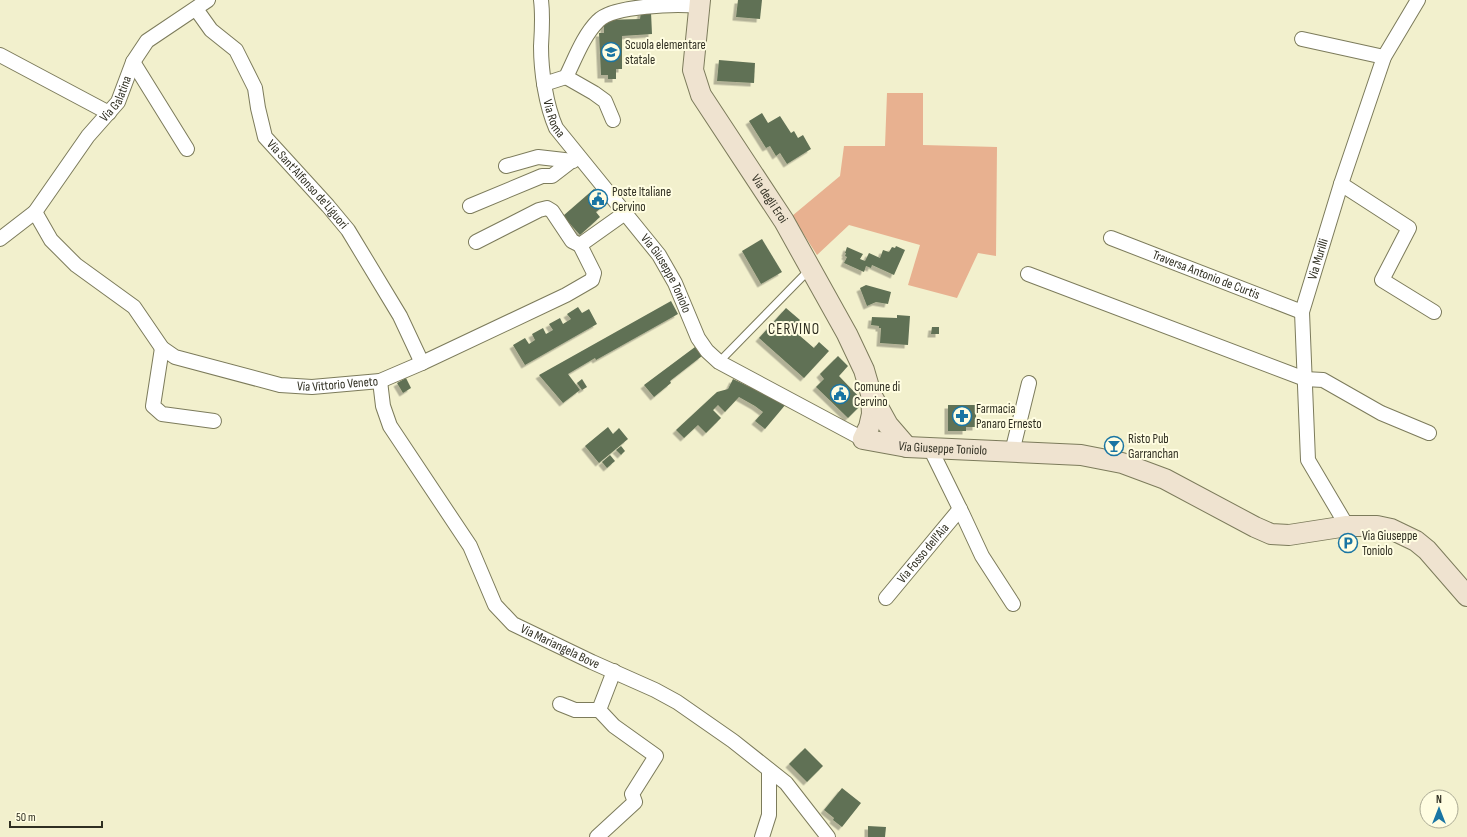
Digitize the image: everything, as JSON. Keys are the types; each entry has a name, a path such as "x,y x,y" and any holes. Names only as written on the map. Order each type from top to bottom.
{"street":[{"name":"Via Galatina","path":"0,239 35,212 88,136 118,102 133,62 147,41 208,0"},
{"name":"Via Roma","path":"541,0 543,16 541,48 544,84 550,115 556,128 576,159 624,213"},
{"name":"Via Murilli","path":"1347,526 1308,460 1302,312 1341,184 1384,56 1418,0"},
{"path":"544,84 566,77 588,34 598,20 608,14 642,6 699,3"},
{"name":"Via degli Eroi","path":"699,3 693,70 701,94 784,221 852,346 864,370 871,394 888,425 907,447"},
{"name":"Via Sant'Alfonso de'Liguori","path":"196,9 211,30 236,50 255,88 264,137 328,206 348,230 400,316 422,363"},
{"path":"1302,39 1384,56"},
{"path":"0,55 109,113"},
{"path":"133,62 187,149"},
{"path":"566,77 605,101 613,120"},
{"path":"506,166 538,157 576,159"},
{"path":"470,206 542,176 552,176 576,159"},
{"path":"1341,184 1409,228 1382,280 1434,312"},
{"path":"476,242 539,210 547,208 552,211 572,241 580,245 624,213"},
{"name":"Via Vittorio Veneto","path":"35,212 51,240 76,265 134,307 162,348 175,357 280,385 312,387 380,380 422,363 566,295 592,280 594,273 580,245"},
{"name":"Via Giuseppe Toniolo","path":"624,213 660,255 675,283 698,338 707,351 719,362 864,439 907,447 1081,455 1122,463 1165,479 1271,534 1289,535 1347,526 1377,526 1391,529 1416,541 1427,550 1467,596"},
{"name":"Traversa Antonio de Curtis","path":"1111,238 1302,312"},
{"path":"1028,274 1305,379 1323,380 1381,413 1429,433"},
{"path":"162,348 153,406 162,414 214,421"},
{"name":"Via Mariangela Bove","path":"380,380 383,406 390,426 470,546 495,605 513,624 655,690 677,702 733,741 786,783 828,837"},
{"path":"1012,452 1029,383"},
{"name":"Via degli Eroi","path":"864,439 872,414 871,394"},
{"name":"Via Fosso dell'Aia","path":"930,448 982,556 1013,604"},
{"name":"Via Fosso dell'Aia","path":"886,598 960,509"},
{"path":"599,710 614,671"},
{"path":"560,704 575,710 599,710 614,726 656,756 632,794 635,802 597,837"},
{"path":"762,837 769,814 770,770"}],"lane":[{"path":"719,362 811,269"}],"shaded area":[{"path":"887,93 923,93 923,145 997,147 996,256 978,253 957,298 908,285 920,245 849,225 817,255 792,216 840,176 844,146 885,146"}],"building":[{"path":"738,0 762,0 760,19 736,17"},
{"name":"Scuola elementare statale","path":"641,12 651,12 652,34 622,36 622,69 616,69 616,79 608,79 608,75 601,75 599,33 604,33 604,20 640,19"},
{"path":"719,60 755,63 754,83 717,81"},
{"path":"762,113 768,123 780,116 791,133 794,131 798,138 803,135 811,149 787,164 780,153 776,156 770,146 766,148 749,121"},
{"path":"594,189 607,203 596,212 600,217 580,235 563,216"},
{"path":"762,239 782,272 761,284 742,251"},
{"path":"896,246 905,250 894,275 872,265 871,268 866,266 864,272 844,263 847,257 845,256 845,253 847,247 863,254 860,259 865,261 869,253 880,258 883,250 889,252 892,247 895,248"},
{"path":"866,285 891,292 888,304 876,302 867,306 860,288"},
{"path":"671,301 678,314 568,374 580,390 563,403 539,375"},
{"path":"578,307 582,313 589,309 597,324 525,365 513,345 525,338 529,344 535,340 532,334 543,328 546,334 553,330 549,324 560,318 563,324 571,319 567,314"},
{"path":"786,308 800,320 792,329 814,348 819,342 829,351 804,378 759,338"},
{"path":"897,315 910,316 908,345 880,343 881,328 879,328 879,326 871,325 872,317 897,318"},
{"path":"932,327 939,327 939,334 931,334"},
{"path":"695,347 702,356 670,381 671,383 654,397 644,385"},
{"name":"Comune di Cervino","path":"838,356 848,366 839,376 864,402 848,418 816,387 824,379 820,374"},
{"path":"406,378 411,388 403,393 397,383"},
{"path":"582,379 587,387 582,390 577,383"},
{"path":"733,379 786,404 765,429 755,421 763,412 739,397 725,412 718,405 713,410 721,418 706,433 698,425 684,438 676,430 717,392 728,389"},
{"name":"Farmacia Panaro Ernesto","path":"948,405 976,405 976,427 966,427 966,431 948,431"},
{"path":"608,427 613,434 619,428 628,439 599,463 585,446"},
{"path":"621,446 625,451 621,455 616,450"},
{"path":"610,455 615,461 607,468 602,462"},
{"path":"805,748 823,766 807,782 789,764"},
{"path":"842,788 861,803 842,827 824,810"},
{"path":"868,826 886,827 885,837 868,837"}],"place":[{"name":"Scuola elementare statale","path":"611,52"},
{"name":"Poste Italiane Cervino","path":"598,199"},
{"name":"Comune di Cervino","path":"840,394"},
{"name":"Farmacia Panaro Ernesto","path":"962,416"},
{"name":"Risto Pub Garranchan","path":"1114,446"},
{"name":"Via Giuseppe Toniolo","path":"1348,543"}],"district":[{"name":"CERVINO","path":"794,329"}]}
